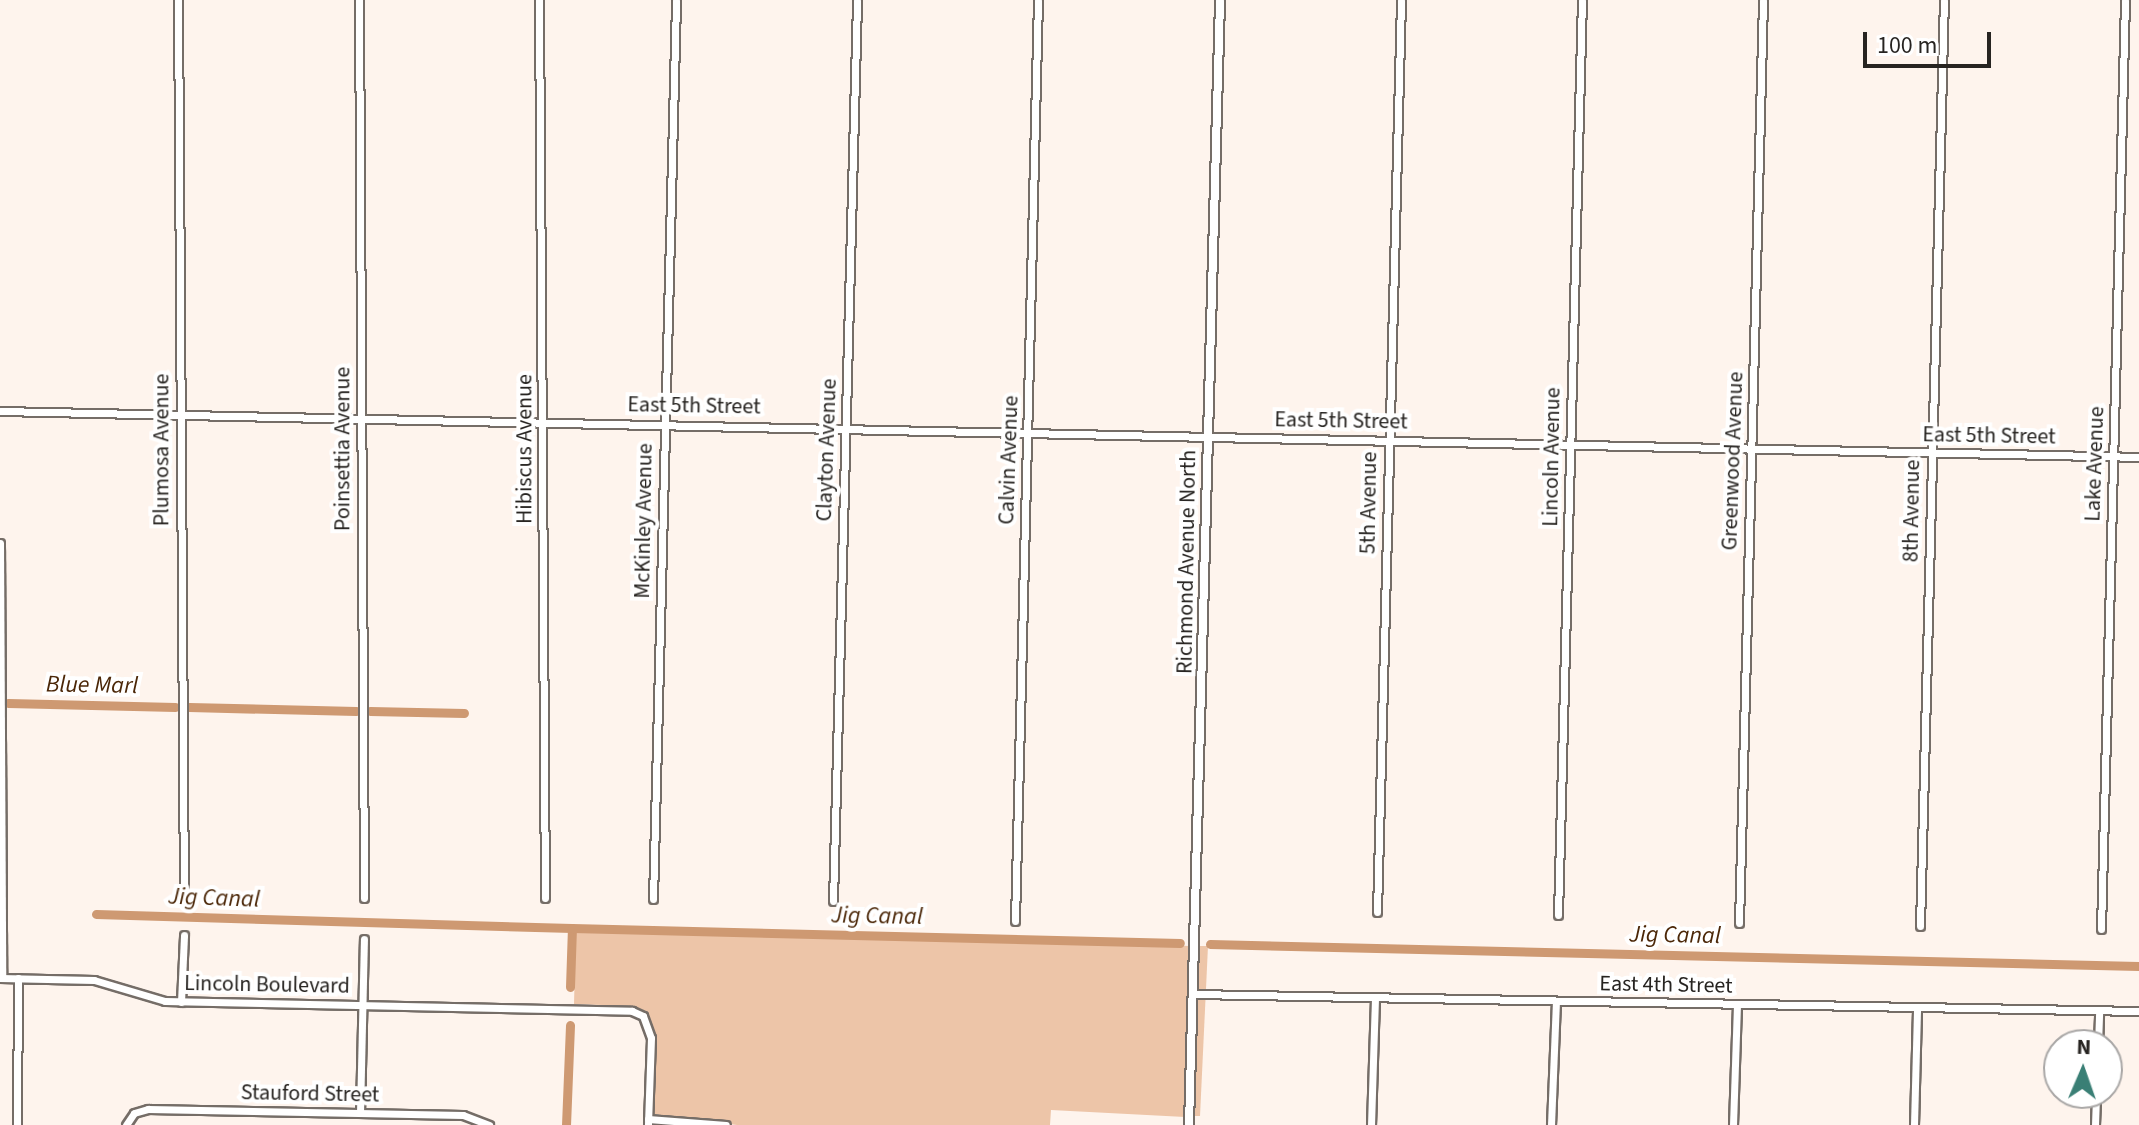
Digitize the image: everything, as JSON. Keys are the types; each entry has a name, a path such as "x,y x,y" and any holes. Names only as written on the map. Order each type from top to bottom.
{"street":[{"name":"Plumosa Avenue","path":"178,0 184,900"},
{"name":"Poinsettia Avenue","path":"359,0 364,898"},
{"name":"Hibiscus Avenue","path":"539,0 545,898"},
{"name":"McKinley Avenue","path":"653,899 676,0"},
{"name":"Clayton Avenue","path":"833,901 857,0"},
{"name":"Calvin Avenue","path":"1015,921 1038,0"},
{"name":"Richmond Avenue North","path":"1189,1125 1220,0"},
{"name":"5th Avenue","path":"1377,912 1401,0"},
{"name":"Lincoln Avenue","path":"1558,915 1582,0"},
{"name":"Greenwood Avenue","path":"1739,923 1763,0"},
{"name":"8th Avenue","path":"1920,926 1944,0"},
{"name":"Lake Avenue","path":"2101,929 2125,0"},
{"name":"East 5th Street","path":"0,411 2139,457"},
{"path":"0,543 1,978"},
{"path":"181,1002 184,935"},
{"path":"360,1113 364,939"},
{"name":"Lincoln Boulevard","path":"1,978 94,980 149,1000 181,1002 616,1009 643,1016 651,1038 648,1122"},
{"path":"17,1125 18,978"},
{"name":"East 4th Street","path":"1193,994 2139,1011"},
{"path":"1371,1125 1375,998"},
{"path":"1551,1125 1556,1001"},
{"path":"1733,1125 1737,1004"},
{"path":"1914,1125 1917,1007"},
{"path":"2098,1029 2099,1010"},
{"name":"Stauford Street","path":"126,1125 134,1113 148,1109 472,1116 487,1123"},
{"path":"648,1122 726,1125"}],"shaded area":[{"path":"576,925 1190,946 1185,1117 1051,1110 1050,1125 737,1125 653,1114 651,1020 630,1006 574,1004"},
{"path":"1199,946 1208,946 1200,1116 1194,1116"}],"waterway":[{"name":"Blue Marl","path":"8,703 175,707"},
{"name":"Blue Marl","path":"189,707 356,711"},
{"name":"Blue Marl","path":"370,711 464,713"},
{"name":"Jig Canal","path":"96,914 572,928"},
{"name":"Jig Canal","path":"570,987 572,928 1180,943"},
{"name":"Jig Canal","path":"1210,944 2139,966"},
{"name":"Jig Canal","path":"566,1125 570,1025"}]}
